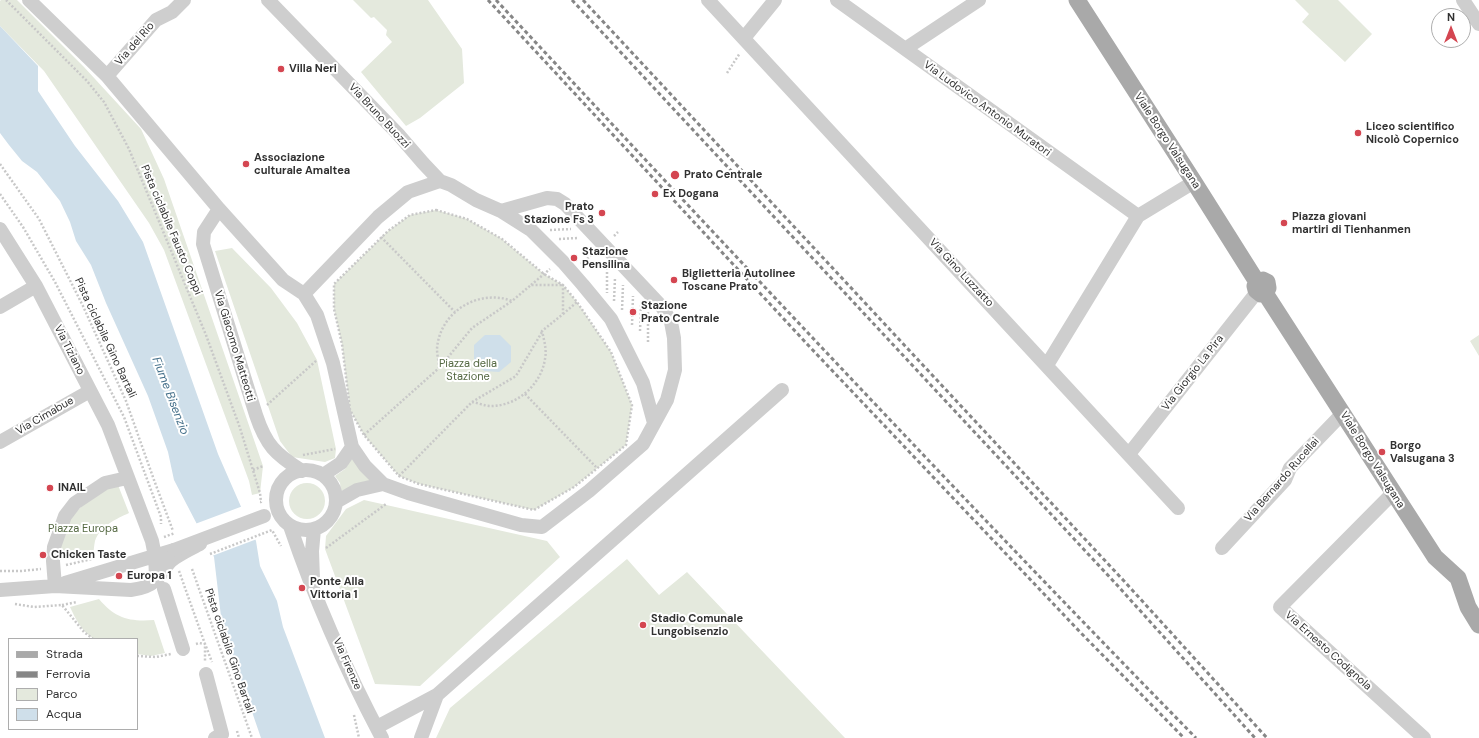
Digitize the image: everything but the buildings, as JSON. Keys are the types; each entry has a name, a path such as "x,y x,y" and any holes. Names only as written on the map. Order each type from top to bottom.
{"main road":[{"name":"Viale Borgo Valsugana","path":"1077,0 1194,182 1259,289 1343,413 1393,493 1436,557 1458,578 1468,608 1479,625"}],"street":[{"path":"28,0 107,76 220,209 283,280 304,294 317,315 333,363 352,447 365,466 383,484 408,493 521,525 542,527 589,491 643,444 667,400 675,370 674,338 670,322 662,307 565,204 557,199 547,198 501,211"},
{"name":"Via del Rio","path":"107,76 156,20 172,12 184,0"},
{"name":"Via Bruno Buozzi","path":"268,0 398,134 423,164 440,181"},
{"name":"Via Gino Luzzatto","path":"708,0 1178,508"},
{"path":"744,38 775,0"},
{"name":"Via Ludovico Antonio Muratori","path":"837,0 1138,216"},
{"path":"904,49 979,0"},
{"path":"1463,0 1479,24"},
{"path":"304,294 378,217 408,192 440,181 451,185 476,200 501,211 531,230 583,285 610,319 643,383 654,423"},
{"path":"1047,365 1138,216 1194,182"},
{"name":"Via Giacomo Matteotti","path":"220,209 204,232 203,244 256,415 262,432 269,445 282,458 302,471"},
{"name":"Via Tiziano","path":"0,228 36,286 108,425 127,478"},
{"path":"0,307 36,286"},
{"name":"Via Giorgio La Pira","path":"1129,454 1259,289"},
{"path":"380,733 437,695 782,390"},
{"name":"Via Cimabue","path":"0,442 90,391"},
{"name":"Via Bernardo Rucellai","path":"1222,548 1285,480 1290,468 1343,413"},
{"path":"323,476 341,463 352,447"},
{"path":"264,516 286,521 302,530 314,529 322,525 334,512 336,502 333,487 329,481 316,472 302,471 294,473 287,478 281,484 277,493 276,502 286,521"},
{"path":"56,586 54,547 65,516 75,503 105,483 127,478 152,541 159,585 183,649"},
{"path":"336,502 357,490 383,484"},
{"name":"Via Ernesto Codignola","path":"1393,493 1280,607 1424,738"},
{"path":"56,586 155,557 212,536 264,516 276,502"},
{"name":"Via Firenze","path":"286,521 349,670 380,733"},
{"name":"Via Firenze","path":"314,529 312,551 314,590"},
{"path":"159,585 168,564 212,536"},
{"path":"0,590 56,586 131,590 159,585"},
{"path":"206,674 219,736"},
{"path":"423,738 437,695"}],"path":[{"name":"Pista ciclabile Fausto Coppi","path":"6,0 87,81 104,102 129,149 201,322 240,428 261,502"},
{"path":"727,73 739,54 744,38"},
{"name":"Pista ciclabile Gino Bartali","path":"0,164 39,219 83,306 126,401 174,532 152,541"},
{"path":"436,210 467,219 502,239 544,274 562,285 577,302 611,352 632,405 626,445 574,487 534,510 419,484 399,476 364,435 350,410 342,344 334,309 334,284 381,237 410,215 436,210"},
{"path":"537,221 567,220"},
{"path":"543,230 575,229"},
{"path":"614,237 618,232"},
{"path":"381,237 455,312"},
{"path":"557,239 584,238"},
{"path":"584,270 579,265 597,251"},
{"path":"364,435 439,368 472,328 512,301 561,260"},
{"path":"607,262 607,298"},
{"path":"614,305 616,271"},
{"path":"622,313 623,280 628,286"},
{"path":"531,285 562,285"},
{"path":"562,285 562,314"},
{"path":"632,325 633,291 637,296"},
{"path":"439,368 437,350 440,335 448,318 461,307 480,298 500,298 512,301"},
{"path":"640,331 641,300 645,304"},
{"path":"399,476 472,402 516,376 542,331 577,302"},
{"path":"648,342 648,307 653,312"},
{"path":"472,402 490,406 510,403 525,394 540,377 545,359 546,345 542,331"},
{"path":"240,428 328,349 342,344"},
{"path":"525,394 598,468"},
{"path":"300,456 336,448"},
{"path":"253,470 263,466"},
{"path":"325,549 386,504"},
{"path":"209,554 272,530 284,551"},
{"path":"0,571 21,571 54,567 96,558"},
{"path":"178,567 205,644"},
{"name":"Pista ciclabile Gino Bartali","path":"192,569 252,738"},
{"path":"13,604 34,606 62,605 84,632 92,638"},
{"path":"138,656 156,657 168,655 183,649"}],"green space":[{"path":"1,0 17,0 84,67 141,129 164,179 263,466 260,493 252,495 249,481 164,250 149,223 44,71 0,26"},
{"path":"353,0 428,0 462,49 464,83 420,118 406,126 361,72 392,42 386,35 387,30 374,17 371,18"},
{"path":"1295,0 1338,0 1372,34 1345,62 1302,22 1309,14"},
{"name":"Piazza della Stazione","path":"436,210 467,219 502,239 544,274 563,285 577,302 611,352 632,405 626,445 574,487 534,510 419,484 399,476 364,435 350,410 342,344 334,309 334,284 388,231 410,215"},
{"path":"232,248 271,288 297,323 317,360 336,449 335,458 325,462 292,457 280,441 215,251"},
{"path":"1479,335 1479,356 1470,341"},
{"path":"354,455 373,481 341,491 340,483 335,476 345,469"},
{"path":"311,483 320,488 324,494 324,508 320,514 311,519 303,519 294,514 290,508 289,497 294,488 300,484"},
{"name":"Piazza Europa","path":"118,485 129,513 109,524 101,531 95,541 93,554 61,560 60,547 69,520 92,495"},
{"path":"364,500 547,541 560,557 420,686 375,684 325,549 326,536 346,509"},
{"name":"Stadio Comunale Lungobisenzio","path":"627,559 659,595 687,572 845,738 436,738 450,708"},
{"path":"99,599 117,615 137,620 154,620 165,653 151,656 138,654 138,638 93,638 83,630 70,607"}],"water":[{"name":"Fiume Bisenzio","path":"0,26 38,66 38,91 75,146 118,201 143,242 218,454 256,541 260,566 277,601 283,627 325,738 261,738 222,625 214,557 174,480 168,452 148,396 106,303 91,265 76,241 70,222 60,201 37,172 22,161 0,133"},
{"path":"485,335 500,335 511,346 511,362 499,372 484,371 474,361 474,345"}],"pier":[{"path":"243,506 257,539 212,556 195,524"}],"railway":[{"path":"488,0 808,345 1081,633 1184,738"},
{"path":"496,0 932,464 1196,738"},
{"path":"572,0 1117,585 1255,738"},
{"path":"583,0 1124,581 1267,738"}],"place":[{"name":"Villa Neri","path":"281,69"},
{"name":"Liceo scientifico Nicolò Copernico","path":"1358,133"},
{"name":"Associazione culturale Amaltea","path":"246,164"},
{"name":"Prato Centrale","path":"675,175"},
{"name":"Ex Dogana","path":"655,194"},
{"name":"Prato Stazione Fs 3","path":"602,213"},
{"name":"Piazza giovani martiri di Tienhanmen","path":"1284,223"},
{"name":"Stazione Pensilina","path":"574,258"},
{"name":"Biglietteria Autolinee Toscane Prato","path":"674,280"},
{"name":"Stazione Prato Centrale","path":"633,312"},
{"name":"Borgo Valsugana 3","path":"1382,452"},
{"name":"INAIL","path":"50,488"},
{"name":"Chicken Taste","path":"43,555"},
{"name":"Europa 1","path":"119,576"},
{"name":"Ponte Alla Vittoria 1","path":"302,588"},
{"name":"Stadio Comunale Lungobisenzio","path":"643,625"}]}
